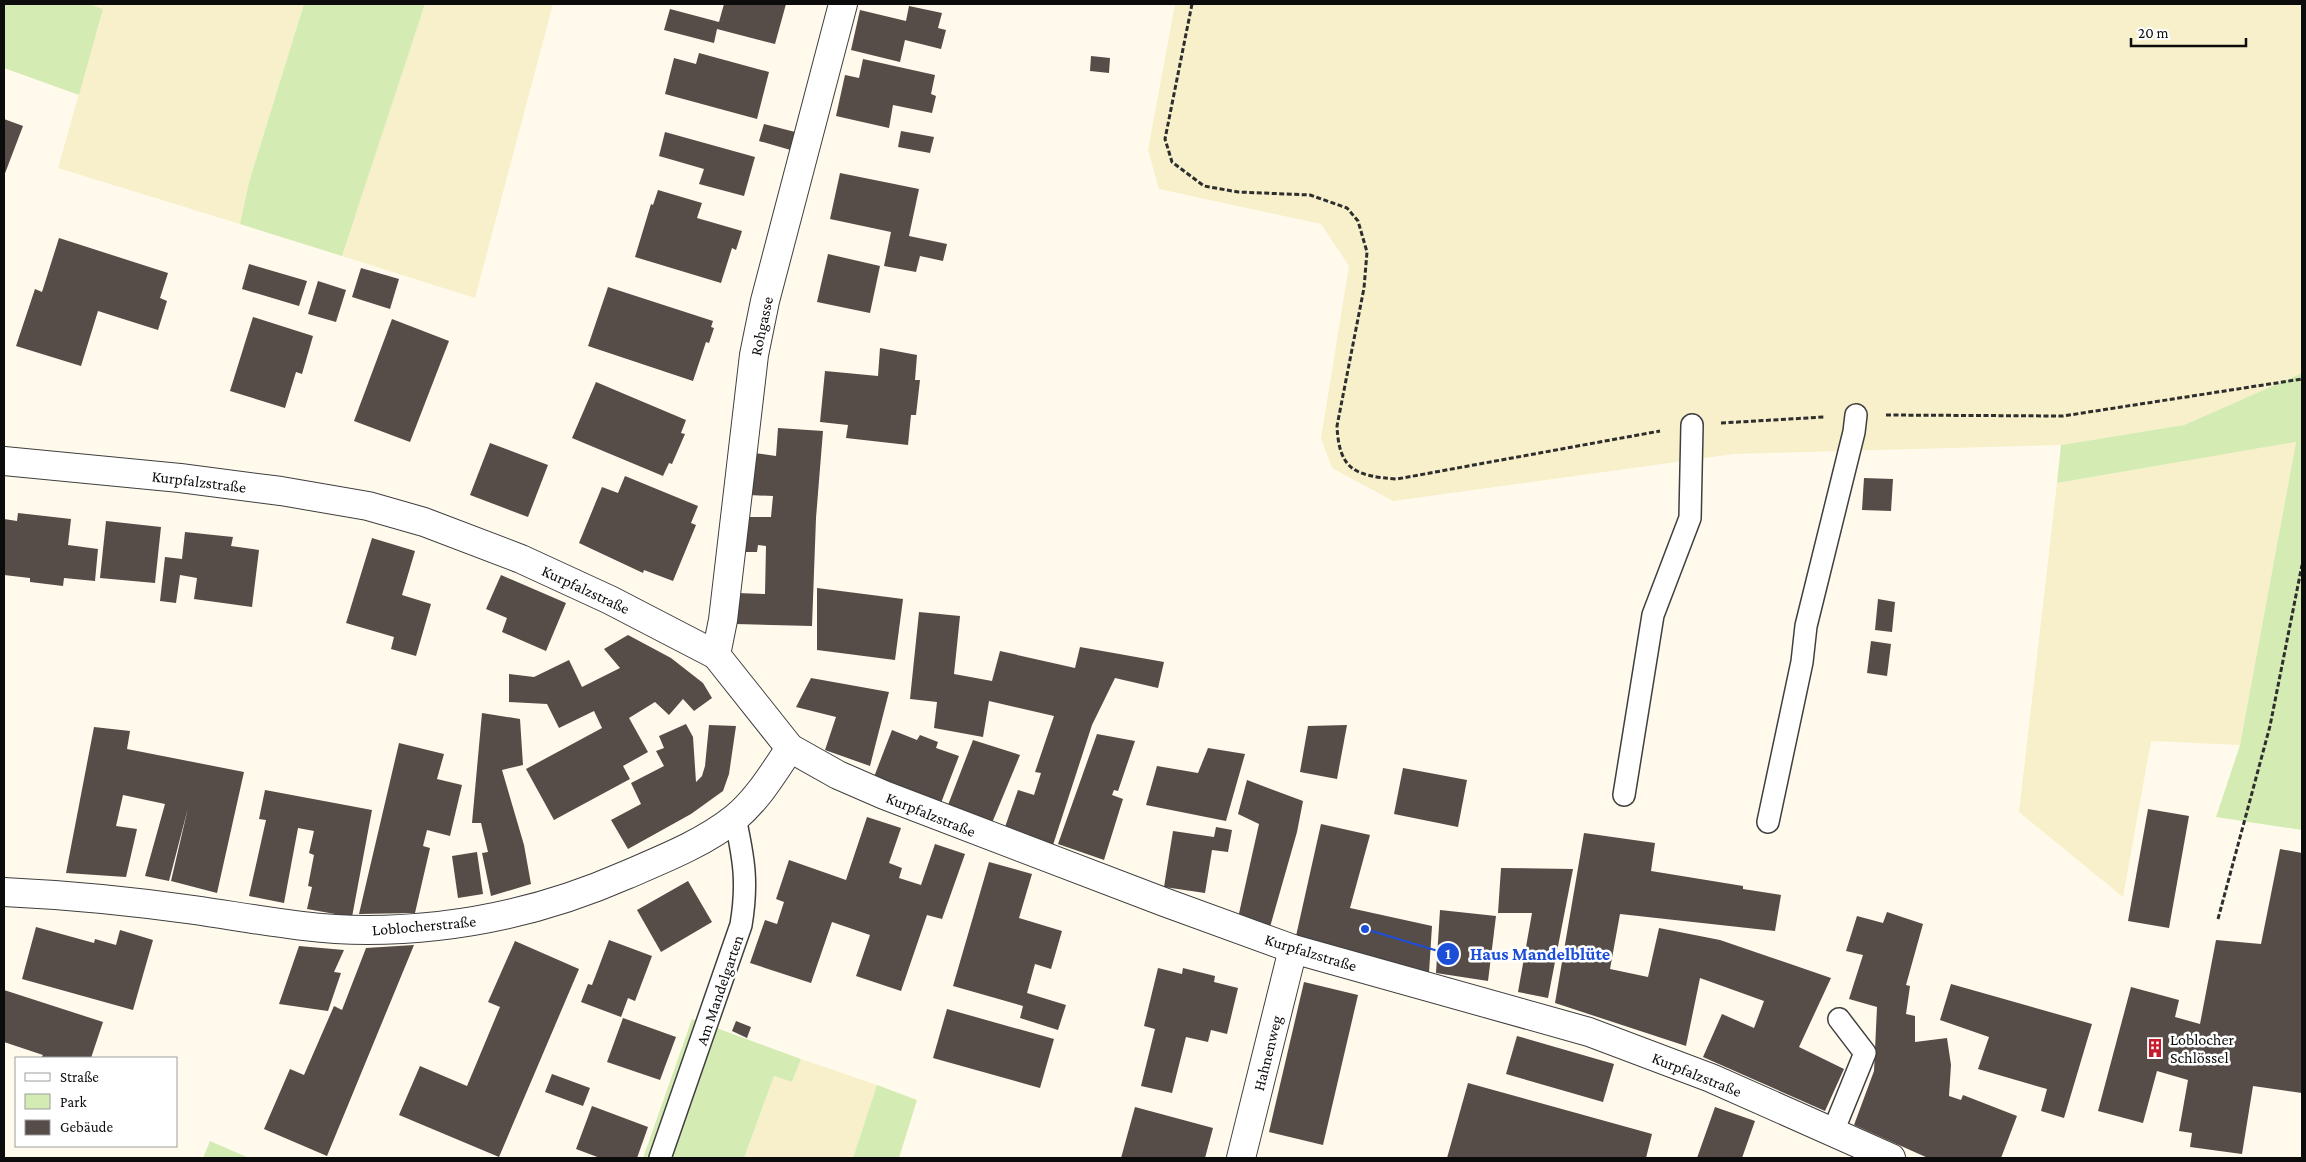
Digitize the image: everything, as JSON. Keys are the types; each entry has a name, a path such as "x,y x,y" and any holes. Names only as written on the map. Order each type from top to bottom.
{"street":[{"name":"Rohgasse","path":"716,654 723,620 754,355 765,301 843,4"},
{"name":"Kurpfalzstraße","path":"4,461 180,478 368,506 424,522 521,559 610,600 716,654 790,748 838,775 884,795 1155,899 1293,949 1589,1032 1712,1078 1832,1134 1891,1158"},
{"name":"Loblocherstraße","path":"4,893 94,897 335,928 413,929 464,924 529,909 583,893 694,844 735,818 761,791 790,748"},
{"name":"Hahnenweg","path":"1241,1158 1293,949"}],"lane":[{"path":"1768,822 1802,662 1808,617 1854,432 1856,415"},
{"path":"1624,795 1653,615 1690,518 1692,425"},
{"name":"Am Mandelgarten","path":"660,1158 742,925 746,894 745,866 735,818"},
{"path":"1832,1134 1865,1053 1839,1019"}],"path":[{"path":"1192,4 1166,140 1172,162 1204,186 1238,192 1310,196 1347,208 1358,221 1367,252 1364,288 1336,426 1338,447 1345,462 1370,477 1397,479 1692,425 1856,415 2063,416 2302,379"},
{"path":"2218,919 2270,726 2302,565"}],"shaded area":[{"path":"89,4 304,4 249,182 240,224 58,168 103,9"},
{"path":"425,4 553,4 475,298 342,256"},
{"path":"1175,4 2302,4 2302,373 2184,425 2061,445 1734,454 1393,501 1332,468 1321,438 1349,266 1321,224 1159,189 1148,150"},
{"path":"2296,442 2240,745 2151,741 2123,897 2019,812 2057,483"},
{"path":"801,1059 877,1085 853,1158 744,1158 774,1076 792,1082"}],"green space":[{"path":"4,4 89,4 103,9 79,95 4,68"},
{"path":"304,4 425,4 342,256 240,224 249,182"},
{"path":"2302,373 2302,830 2216,817 2240,745 2296,442 2057,483 2061,445 2184,425"},
{"path":"692,1019 801,1059 792,1082 774,1076 744,1158 643,1158"},
{"path":"877,1085 917,1100 899,1158 853,1158"},
{"path":"210,1141 249,1158 203,1158"}],"building":[{"path":"724,4 786,4 775,44 717,29 714,43 664,30 670,9 719,22"},
{"path":"909,6 942,13 938,28 946,30 941,49 905,40 900,62 851,50 860,10 906,21"},
{"path":"699,53 769,72 757,119 665,94 674,58 696,64"},
{"path":"1091,56 1110,58 1109,73 1090,71"},
{"path":"863,59 935,75 931,94 936,96 932,113 893,105 889,128 836,116 845,75 859,78"},
{"path":"4,119 23,126 4,176"},
{"path":"764,124 799,133 794,151 759,141"},
{"path":"901,131 934,137 930,153 898,147"},
{"path":"665,132 755,157 744,196 699,184 704,169 659,156"},
{"path":"840,173 919,189 909,236 947,244 943,261 920,256 916,272 884,266 891,232 830,219"},
{"path":"658,190 702,203 697,218 742,231 736,250 732,248 721,283 635,257 651,204 653,205"},
{"path":"59,238 168,273 160,298 167,301 158,330 98,311 81,366 16,346 35,289 42,292"},
{"path":"828,254 880,266 870,313 817,302"},
{"path":"249,264 307,281 299,306 242,289"},
{"path":"361,268 399,279 390,309 352,297"},
{"path":"318,281 346,290 336,322 308,314"},
{"path":"608,287 713,321 711,327 714,328 709,343 706,342 693,381 588,346"},
{"path":"253,317 313,336 302,374 296,372 285,408 230,391"},
{"path":"392,319 449,341 410,442 354,421"},
{"path":"880,348 917,355 915,380 920,380 916,415 911,415 908,445 846,438 848,425 820,422 825,371 878,376"},
{"path":"596,382 686,420 681,433 685,434 672,464 669,463 663,476 572,438"},
{"path":"778,428 823,431 816,518 812,626 736,624 737,593 765,594 766,546 758,545 757,552 743,552 743,517 771,517 773,496 749,495 754,453 776,456"},
{"path":"490,443 548,465 528,517 470,495"},
{"path":"625,476 698,506 691,523 696,525 673,581 644,570 643,573 579,543 602,487 618,493"},
{"path":"1864,478 1893,479 1891,511 1862,510"},
{"path":"18,513 71,519 68,545 98,549 95,581 64,578 63,586 30,582 30,578 4,575 4,519 17,521"},
{"path":"106,521 161,527 155,583 100,578"},
{"path":"185,532 233,537 231,546 259,550 252,607 194,599 197,578 180,575 176,603 160,601 165,557 182,559"},
{"path":"372,538 415,551 402,595 431,604 416,656 391,649 394,637 346,623"},
{"path":"501,575 566,603 546,651 502,632 507,618 486,609"},
{"path":"817,588 903,599 895,660 817,650"},
{"path":"1878,599 1895,602 1892,632 1875,630"},
{"path":"919,612 960,616 954,674 992,681 1000,651 1075,668 1080,647 1164,662 1158,688 1115,678 1092,725 1053,845 1005,827 1018,790 1034,795 1041,773 1035,772 1054,716 989,701 983,737 934,728 937,702 910,699"},
{"path":"628,635 671,658 703,683 712,698 694,711 683,699 669,715 655,702 629,718 648,752 623,766 630,779 554,820 526,769 602,728 594,711 559,728 547,704 509,702 509,674 534,677 569,660 582,687 620,668 604,649"},
{"path":"1871,641 1891,644 1887,676 1867,673"},
{"path":"811,678 889,692 870,766 825,750 836,717 796,707"},
{"path":"482,713 520,719 523,765 502,770 524,845 531,884 491,896 482,853 488,852 481,823 472,823"},
{"path":"686,724 693,737 696,782 702,776 705,766 709,725 736,726 729,774 723,791 691,814 628,849 611,820 641,804 631,783 664,766 656,751 664,748 659,736"},
{"path":"1347,725 1337,779 1300,772 1308,726"},
{"path":"94,727 130,731 127,749 244,772 217,893 171,881 188,808 169,881 145,876 165,804 123,795 116,826 137,829 126,877 66,873"},
{"path":"892,730 917,740 920,735 938,742 936,748 959,756 941,803 874,777"},
{"path":"1097,734 1135,741 1118,791 1114,790 1112,795 1123,799 1104,860 1058,844"},
{"path":"973,740 1020,755 992,823 948,805"},
{"path":"399,743 444,754 437,779 462,785 450,836 427,830 423,846 430,848 415,913 359,914"},
{"path":"1208,748 1245,754 1226,821 1146,805 1157,766 1198,773"},
{"path":"1403,768 1467,780 1458,827 1394,814"},
{"path":"1247,780 1303,801 1297,832 1270,927 1238,918 1259,824 1238,814"},
{"path":"265,790 372,810 352,917 307,909 312,887 308,886 314,855 309,853 314,831 298,828 284,903 249,896 266,820 259,819"},
{"path":"2148,809 2189,816 2169,928 2128,921"},
{"path":"867,817 901,828 889,863 902,868 899,878 921,885 935,844 965,854 942,919 927,915 901,991 856,976 870,935 832,922 811,983 750,963 765,920 777,924 784,902 776,899 789,860 846,880"},
{"path":"1321,824 1370,835 1350,908 1432,926 1429,973 1296,936"},
{"path":"1216,827 1232,830 1228,852 1212,850 1205,893 1164,887 1173,831 1214,837"},
{"path":"1584,833 1655,843 1651,871 1743,886 1743,889 1781,895 1775,931 1620,914 1610,969 1648,977 1659,928 1720,940 1831,978 1799,1047 1844,1069 1825,1111 1703,1057 1722,1014 1754,1028 1764,1001 1700,978 1686,1046 1555,1003"},
{"path":"2280,849 2302,853 2302,1093 2253,1086 2242,1154 2190,1147 2192,1133 2179,1131 2188,1080 2157,1071 2143,1123 2098,1111 2131,987 2179,1000 2175,1017 2200,1024 2216,940 2261,944"},
{"path":"477,852 483,894 458,898 452,856"},
{"path":"989,862 1032,874 1019,918 1062,931 1051,969 1035,964 1027,993 1066,1005 1058,1030 1020,1018 1023,1006 953,986"},
{"path":"1501,868 1573,869 1548,998 1518,992 1532,913 1498,913"},
{"path":"688,881 712,922 661,952 637,910"},
{"path":"1440,910 1496,916 1488,981 1436,973"},
{"path":"1887,912 1923,924 1906,985 1910,986 1906,1014 1915,1016 1915,1042 1947,1038 1951,1065 1949,1096 1961,1100 1963,1095 2017,1116 2001,1158 1928,1158 1854,1125 1874,1071 1877,1007 1849,999 1863,955 1846,951 1857,916 1883,923"},
{"path":"36,927 94,943 95,939 116,945 120,930 153,940 133,1010 22,979"},
{"path":"609,940 652,956 635,1001 628,998 621,1017 581,1002 588,984 592,985"},
{"path":"515,941 579,969 499,1157 399,1115 420,1066 467,1086 500,1007 488,1002"},
{"path":"414,945 327,1156 264,1129 290,1069 304,1075 334,1006 342,1010 366,948"},
{"path":"299,946 344,950 334,972 341,973 328,1011 279,1004"},
{"path":"1158,968 1182,974 1183,968 1215,976 1214,982 1238,988 1227,1034 1211,1030 1208,1042 1186,1037 1172,1093 1141,1086 1155,1029 1144,1026"},
{"path":"1304,982 1358,995 1323,1145 1269,1132"},
{"path":"1951,984 2092,1024 2064,1118 2041,1111 2047,1089 1978,1069 1989,1037 1940,1020"},
{"path":"4,990 103,1022 91,1057 42,1057 43,1055 4,1042"},
{"path":"947,1009 1054,1039 1040,1088 933,1058"},
{"path":"623,1018 676,1037 660,1080 607,1062"},
{"path":"736,1021 751,1027 747,1038 732,1031"},
{"path":"1517,1036 1614,1064 1603,1102 1506,1074"},
{"path":"552,1074 590,1088 583,1106 545,1092"},
{"path":"1468,1083 1652,1134 1646,1158 1447,1158"},
{"path":"592,1106 648,1127 637,1158 600,1158 576,1149"},
{"path":"1135,1107 1213,1128 1205,1158 1121,1158"},
{"path":"1715,1107 1755,1121 1742,1158 1697,1158"}],"place":[{"name":"Haus Mandelblüte","path":"1365,929"},
{"name":"Loblocher Schlössel","path":"2155,1048"}]}
